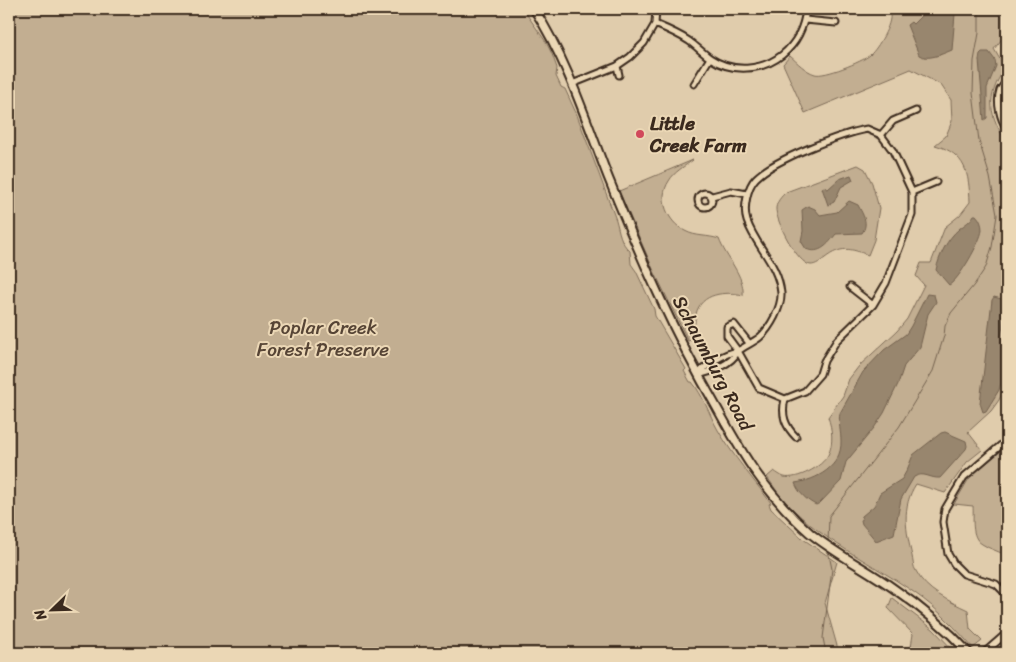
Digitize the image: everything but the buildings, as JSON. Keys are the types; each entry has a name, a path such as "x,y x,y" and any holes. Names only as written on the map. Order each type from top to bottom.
{"main road":[{"name":"Schaumburg Road","path":"534,9 546,27 572,84 649,276 672,326 752,466 783,506 809,532 893,588 930,616 969,653"}],"street":[{"path":"572,84 617,66 644,43 655,24 656,9"},
{"path":"655,24 684,38 710,58 727,66 753,68 766,64 780,56 795,42 805,20 806,9"},
{"path":"805,20 836,23"},
{"path":"694,84 710,58"},
{"path":"617,66 619,75"},
{"path":"1007,80 1000,90 999,105 1002,121 1007,129"},
{"path":"881,135 893,121 916,111"},
{"path":"698,374 704,368 732,352 738,352 760,337 775,318 781,294 772,263 746,219 747,194 756,178 780,161 849,132 867,129 881,135 893,150 912,192 912,215 886,283 873,305 837,340 824,360 820,374 805,392 785,399 759,388 738,352 727,336 727,327 734,324 749,344"},
{"path":"912,192 936,182"},
{"path":"712,196 731,191 747,194"},
{"path":"850,287 873,305"},
{"path":"785,399 783,407 784,420 788,430 796,437"},
{"path":"1006,443 968,471 946,509 944,522 947,546 954,564 964,574 996,584 1007,595"},
{"path":"984,653 1007,634"}],"green space":[{"name":"Poplar Creek Forest Preserve","path":"9,9 523,9 552,54 557,68 556,76 561,87 565,89 577,115 616,220 620,236 630,251 631,264 654,309 655,316 686,369 684,371 690,382 692,382 699,393 730,449 771,503 769,504 771,509 803,539 837,562 825,603 839,653 9,653"},
{"path":"902,9 1007,9 1007,37 1002,39 994,49 1005,68 994,89 992,98 993,115 1007,143 1007,360 1003,391 991,411 968,432 982,450 967,462 945,493 916,484 908,501 906,519 915,569 920,578 932,590 968,610 970,629 982,641 973,648 932,606 914,592 838,544 801,517 782,498 767,477 774,471 784,477 796,477 809,472 825,460 832,441 828,417 843,396 849,379 859,366 897,331 907,319 924,285 916,276 921,263 931,263 945,227 960,215 970,202 967,174 964,166 953,154 935,145 946,136 952,121 951,100 941,85 911,69 805,113 783,64 790,56 808,71 820,74 843,68 859,61 870,55 880,42 887,30 890,14"},
{"path":"693,160 677,172 669,181 664,195 666,209 674,222 685,231 719,239 741,281 743,295 729,293 715,295 703,302 695,317 696,338 688,341 653,269 619,191"},
{"path":"858,165 865,169 872,183 879,208 874,240 868,255 846,249 836,251 815,264 806,263 794,250 783,231 776,208 778,201 786,192"},
{"path":"1001,451 1007,457 1007,556 978,541 974,532 973,506 954,504 970,477"},
{"path":"892,598 933,629 956,653 910,653 913,634 888,608"}],"shaded area":[{"path":"928,9 954,9 952,50 935,56 923,57 919,55 907,25 911,22 913,24"},
{"path":"982,52 989,52 995,60 996,66 987,88 987,118 984,120 979,60"},
{"path":"851,175 853,180 841,187 834,202 828,205 822,188 828,189 839,179"},
{"path":"849,201 858,205 863,216 865,226 862,233 836,234 820,250 806,249 801,241 803,231 802,210 808,206 815,209 820,215 837,212"},
{"path":"974,215 980,220 981,235 964,268 949,285 936,270 939,259 951,238"},
{"path":"927,294 934,295 936,302 928,314 920,347 904,366 898,384 884,413 846,462 841,481 816,505 806,499 795,483 811,479 826,471 837,458 841,441 840,413 863,372 884,350 906,334"},
{"path":"994,297 1005,300 1007,303 1001,336 1001,383 999,390 986,411 983,412 980,403 992,300"},
{"path":"945,432 966,441 966,449 940,478 924,475 914,477 901,499 894,534 876,541 862,524 862,516 874,506 880,493 902,479 913,455 941,433"}],"waterway":[{"path":"828,544 829,516 899,427 933,371 944,336 945,326 951,313 986,267 992,247 997,215 990,177 979,141 973,93 974,61 979,33 979,9"},
{"path":"826,653 823,638 832,569 828,550"}],"place":[{"name":"Little Creek Farm","path":"640,134"}]}
